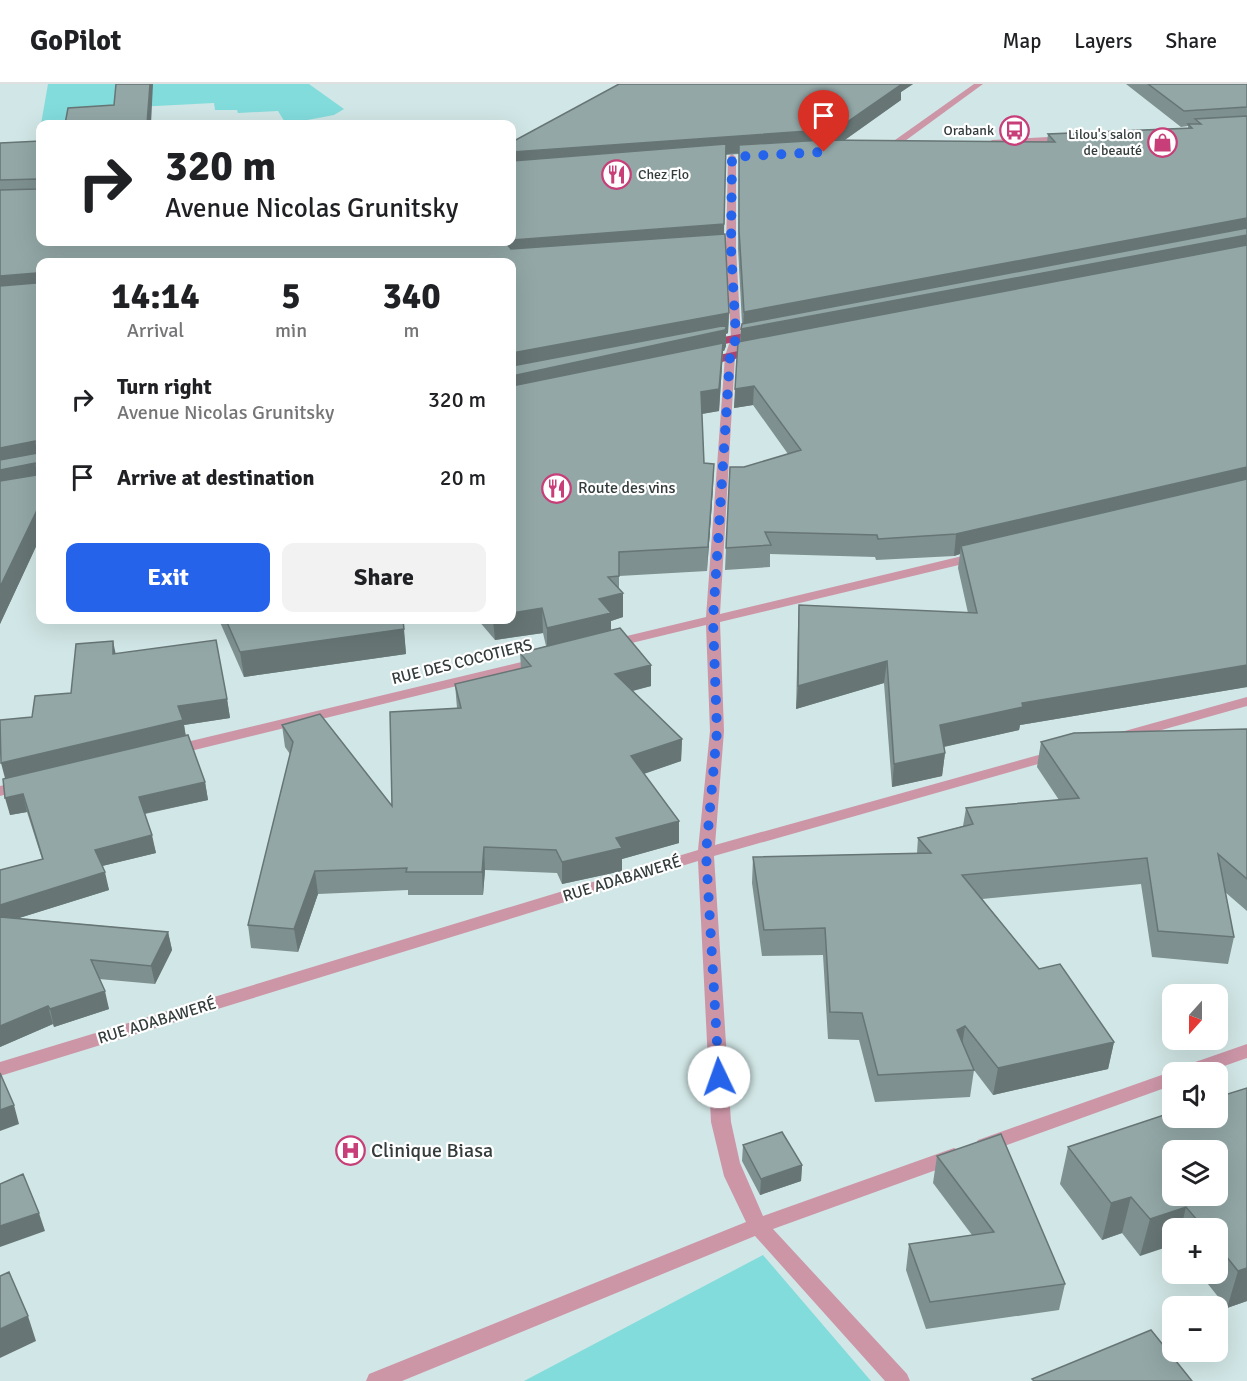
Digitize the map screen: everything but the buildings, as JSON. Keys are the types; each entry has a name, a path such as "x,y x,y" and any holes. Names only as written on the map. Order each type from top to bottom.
{"highway":[{"path":"694,347 780,330"},
{"path":"688,365 765,350"}],"street":[{"path":"891,147 979,84"},
{"path":"984,143 1076,138"},
{"path":"880,148 914,146"},
{"path":"731,157 725,249 736,338 730,356 713,620 717,731 706,853 726,1154 736,1185 758,1226 899,1381"},
{"path":"598,648 992,553"},
{"name":"RUE DES COCOTIERS","path":"161,753 552,659"},
{"path":"1097,743 1247,701"},
{"name":"RUE ADABAWERÉ","path":"0,1069 706,853 1074,750"},
{"path":"0,791 34,783"},
{"path":"1216,1062 1247,1051"},
{"path":"377,1381 758,1226 1162,1082"}],"shaded area":[{"path":"48,84 309,84 344,109 334,115 307,120 284,120 278,111 238,113 237,110 215,110 214,103 136,107 108,120 42,120"},
{"path":"763,1255 871,1381 524,1381"}],"place":[{"name":"Orabank","path":"1015,130"},
{"name":"Lilou's salon de beauté","path":"1163,142"},
{"name":"Chez Flo","path":"617,174"},
{"name":"Route des vins","path":"557,488"},
{"name":"Clinique Biasa","path":"350,1150"}],"route":[{"path":"719,1077 706,853 717,731 713,620 730,356 736,338 731,248 732,157 824,152"}]}
